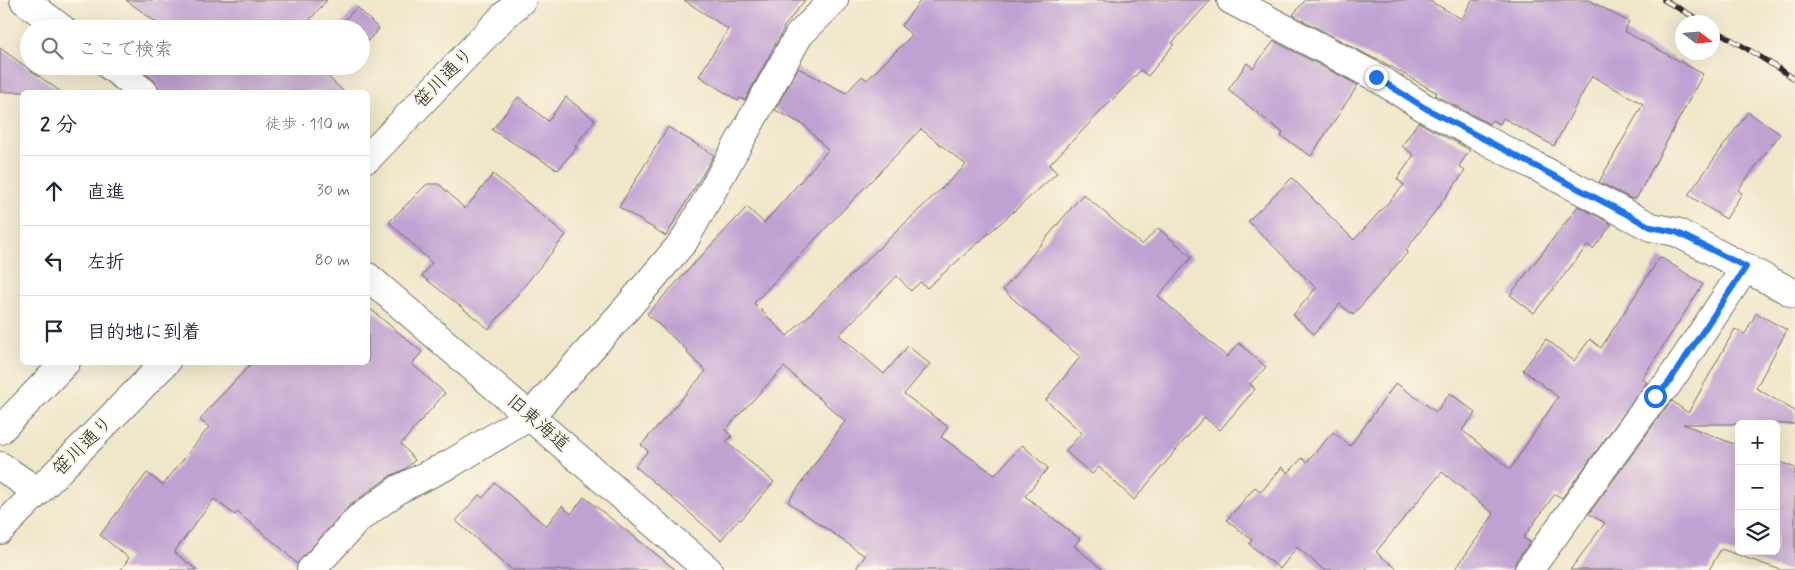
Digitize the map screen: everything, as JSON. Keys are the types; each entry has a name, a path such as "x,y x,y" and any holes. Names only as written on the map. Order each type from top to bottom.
{"street":[{"path":"24,0 50,20"},
{"name":"笹川通り","path":"370,156 503,17 522,0"},
{"path":"312,570 358,519 400,489 450,464 530,416 684,241 799,35 834,0"},
{"path":"1231,0 1376,77 1425,108 1651,227 1676,232 1795,294"},
{"path":"122,75 141,90"},
{"path":"1529,570 1655,396 1667,385 1746,267"},
{"name":"旧東海道","path":"370,279 708,570"},
{"path":"0,430 63,365"},
{"name":"笹川通り","path":"0,530 163,365"},
{"path":"0,466 38,492"}],"building":[{"path":"126,0 327,0 310,20 153,20"},
{"path":"684,0 805,0 783,28 745,100 740,98 738,101 699,76 728,29"},
{"path":"921,0 1211,0 1172,43 1174,44 1148,76 1141,70 1049,165 1057,173 927,288 920,282 911,291 897,276 839,335 884,374 908,346 930,364 904,394 948,427 941,437 995,475 1022,445 1048,468 1025,496 1080,539 1074,546 1103,570 855,570 865,556 788,502 845,421 784,367 725,430 732,436 726,442 774,482 721,540 635,466 648,451 641,445 706,371 687,353 688,351 647,314 747,207 764,223 828,150 804,125 775,110 798,68 846,93 862,76 867,80 912,35 901,26","holes":["921,129 966,165 787,336 754,303"]},
{"path":"1305,0 1428,0 1462,19 1472,0 1589,0 1629,22 1624,31 1703,74 1636,199 1632,199 1599,182 1643,104 1592,76 1554,146 1503,118 1500,124 1492,120 1489,124 1435,95 1437,93 1376,58 1293,15"},
{"path":"357,7 370,20 345,20"},
{"path":"370,20 379,29 370,38"},
{"path":"1274,41 1358,85 1311,156 1281,136 1283,133 1228,90 1247,63 1253,68"},
{"path":"0,48 20,62 20,75 37,75 58,90 20,90 20,92 0,92"},
{"path":"148,75 326,75 342,90 159,90 154,80"},
{"path":"518,97 548,121 566,97 595,120 575,146 577,147 558,170 492,130"},
{"path":"1748,112 1780,134 1738,190 1742,193 1726,219 1688,195"},
{"path":"1418,122 1470,150 1459,166 1465,171 1406,250 1408,252 1353,315 1340,304 1314,334 1293,315 1316,288 1248,221 1292,178 1354,240 1404,185 1397,179 1414,155 1402,146"},
{"path":"668,127 714,155 666,236 619,207"},
{"path":"493,174 566,235 489,329 422,276 432,263 389,222 427,184 439,184 465,209"},
{"path":"1083,194 1142,245 1158,228 1192,257 1158,296 1227,357 1239,343 1266,367 1250,384 1255,389 1220,430 1204,417 1134,500 1099,467 1092,474 1065,451 1082,433 1046,400 1080,357 1003,290"},
{"path":"1578,206 1612,224 1593,249 1588,245 1534,313 1510,295"},
{"path":"1660,257 1703,284 1642,379 1647,382 1562,498 1555,494 1523,538 1530,542 1516,561 1514,570 1455,570 1494,514 1442,472 1376,552 1398,570 1324,570 1297,547 1280,569 1249,544 1252,540 1227,520 1255,487 1261,492 1282,467 1288,473 1302,458 1307,462 1333,432 1350,446 1396,383 1436,412 1450,393 1476,413 1462,430 1510,469 1558,397 1523,370 1546,339 1574,361 1590,339 1601,348"},
{"path":"370,309 422,352 412,364 445,393 401,444 415,460 405,469 390,476 349,506 297,564 281,548 237,512 235,515 214,499 174,552 197,570 121,570 129,558 100,535 147,473 163,485 209,427 200,420 250,365 370,365"},
{"path":"1756,313 1787,330 1756,388 1795,411 1795,424 1780,424 1780,420 1735,420 1735,424 1683,424 1735,444 1735,554 1721,549 1709,570 1570,570 1605,523 1589,514 1667,406 1672,401 1688,413 1735,329 1745,334"},
{"path":"1780,462 1795,468 1795,570 1781,570 1738,555 1780,555"},
{"path":"495,483 546,526 562,506 571,514 584,497 676,570 512,570 456,521 479,495 483,498"}],"railway":[{"path":"1664,0 1691,15"},
{"path":"1720,33 1795,79"}],"route":[{"path":"1376,77 1425,108 1651,227 1676,232 1746,267 1667,385 1655,396"}]}
